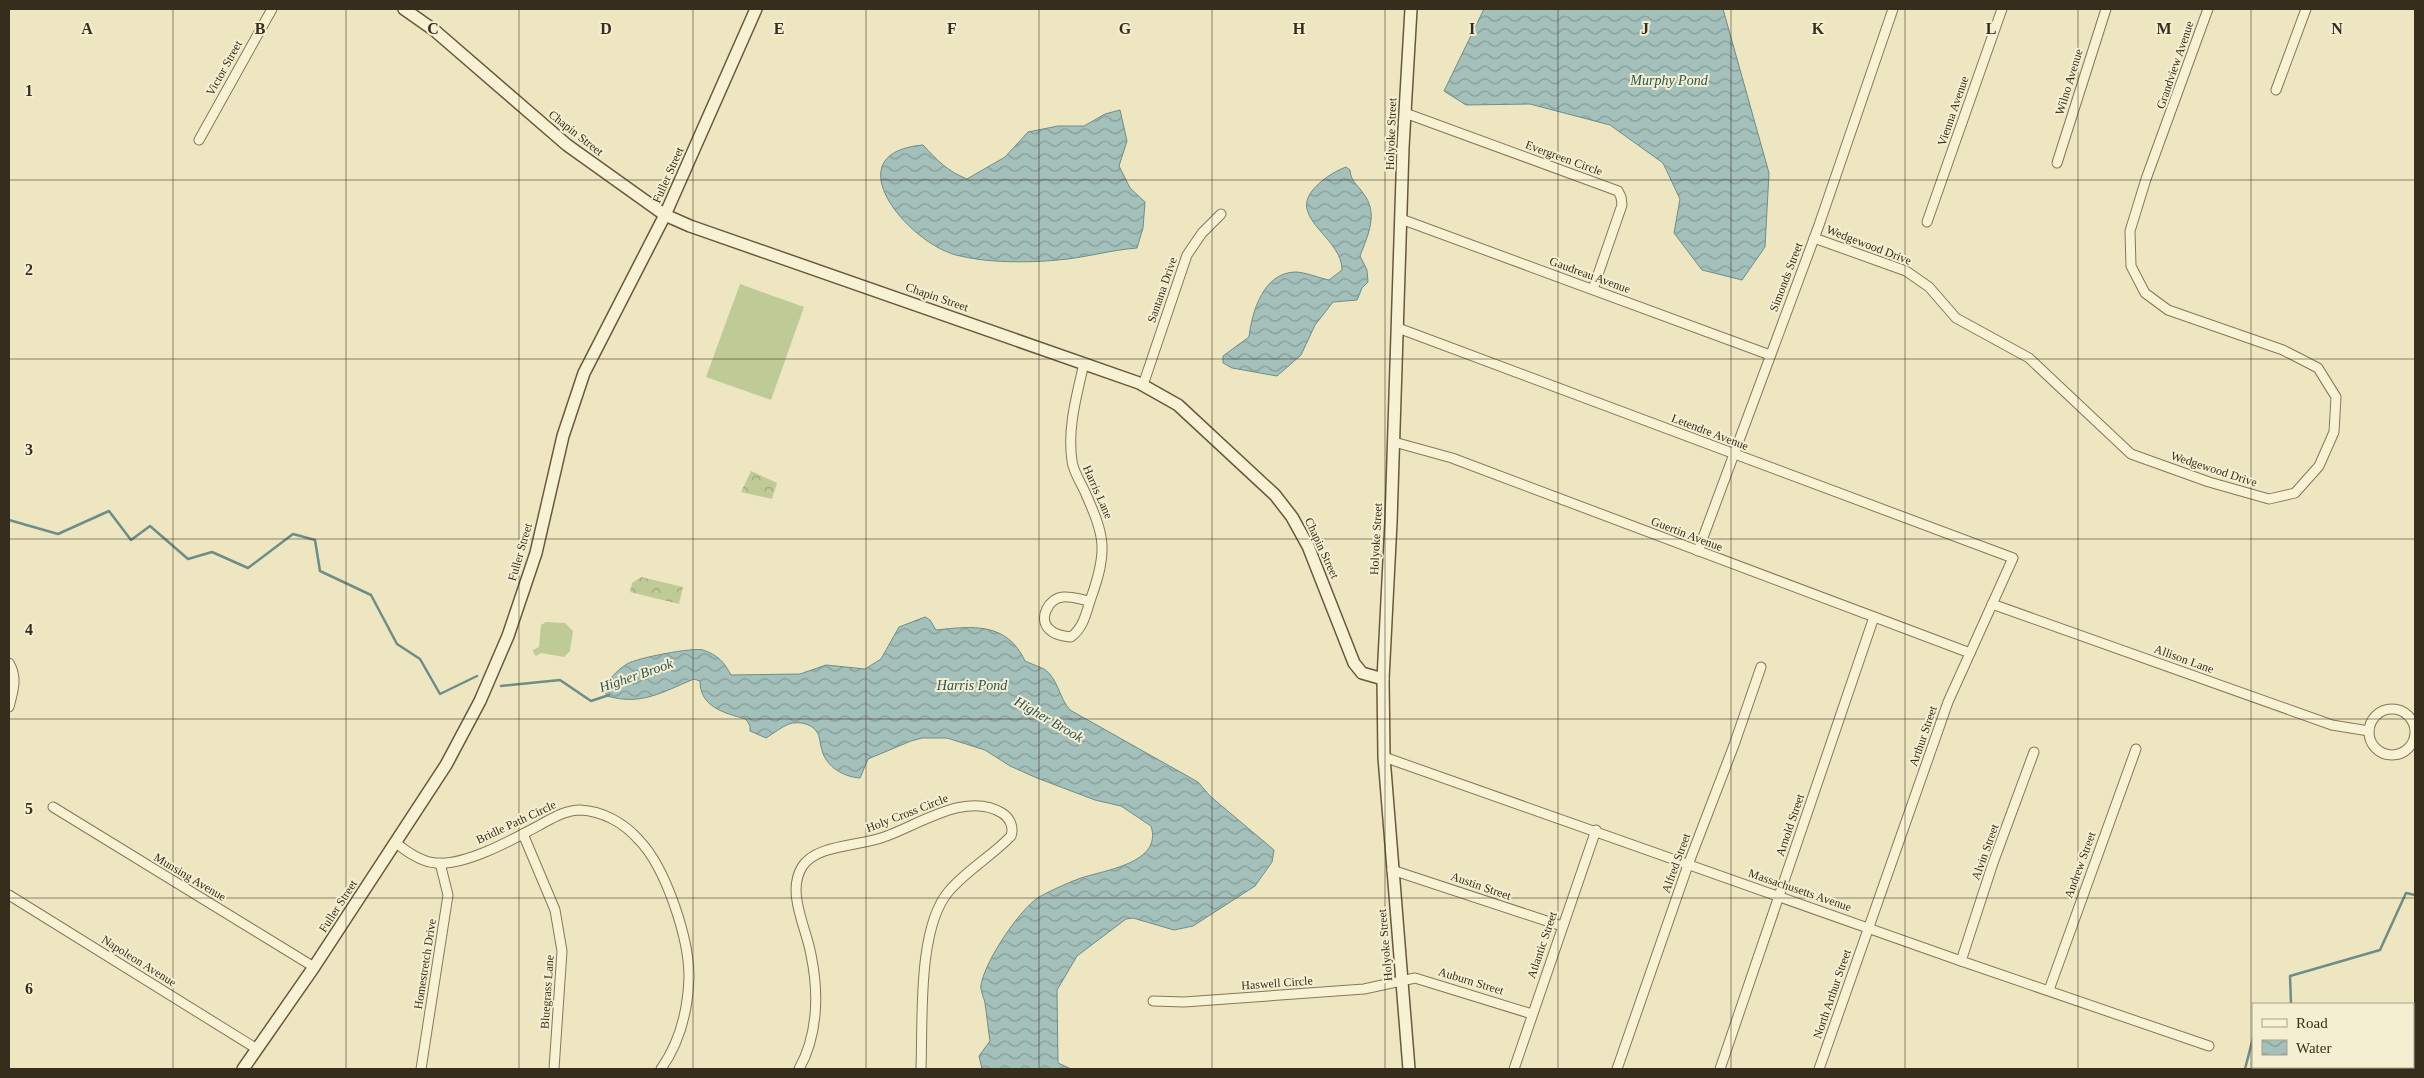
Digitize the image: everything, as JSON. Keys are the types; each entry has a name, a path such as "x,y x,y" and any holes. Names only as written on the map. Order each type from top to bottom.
{"main road":[{"name":"Chapin Street","path":"404,9 434,30 567,145 665,215 690,226 1084,363 1143,385 1178,405 1275,495 1292,517 1308,546 1354,662 1362,673 1383,678"},
{"name":"Fuller Street","path":"243,1069 314,967 446,765 486,688 508,636 536,553 563,436 578,388 595,349 665,215 756,9"},
{"name":"Holyoke Street","path":"1409,1069 1384,757 1383,678 1394,442 1405,113 1411,9"}],"street":[{"name":"Victor Street","path":"199,140 272,9"},
{"name":"Simonds Street","path":"1698,551 1732,454 1814,238 1893,9"},
{"name":"Vienna Avenue","path":"1927,222 2002,9"},
{"name":"Wilno Avenue","path":"2057,163 2106,9"},
{"name":"Grandview Avenue","path":"2166,129 2208,9"},
{"path":"2276,90 2306,9"},
{"name":"Evergreen Circle","path":"1405,113 1618,191 1622,205 1594,289"},
{"name":"Wedgewood Drive","path":"1814,238 1906,271 1929,287 1956,318 2029,358 2131,454 2210,482 2269,498 2295,493 2319,466 2334,432 2336,397 2318,368 2283,350 2168,310 2145,293 2131,266 2130,231 2146,180 2166,129"},
{"name":"Santana Drive","path":"1143,385 1187,255 1202,233 1221,214"},
{"name":"Gaudreau Avenue","path":"1401,218 1770,355"},
{"name":"Letendre Avenue","path":"1398,328 2013,558"},
{"name":"Harris Lane","path":"1084,363 1073,409 1070,441 1072,463 1100,526 1104,541 1101,570 1081,629 1071,637 1057,635 1048,629 1044,620 1046,609 1053,600 1063,596 1090,601"},
{"name":"Guertin Avenue","path":"1394,442 1452,458 1970,653"},
{"name":"Arthur Street","path":"1869,927 1948,702 2013,558"},
{"name":"Allison Lane","path":"1992,604 2332,725 2369,730"},
{"name":"Arnold Street","path":"1720,1069 1874,617"},
{"path":"9,663 13,673 14,684 9,707"},
{"name":"Alfred Street","path":"1617,1069 1688,864 1734,745 1761,667"},
{"path":"2392,709 2400,710 2411,719 2415,733 2409,747 2403,752 2388,754 2374,747 2369,730 2373,718 2378,713 2392,709"},
{"name":"Andrew Street","path":"2049,990 2136,749"},
{"name":"Alvin Street","path":"1961,961 1993,863 2034,752"},
{"name":"Massachusetts Avenue","path":"1384,757 1596,830 1961,961 2208,1046"},
{"name":"Munsing Avenue","path":"53,807 314,967"},
{"name":"Holy Cross Circle","path":"798,1069 810,1047 815,1012 812,956 796,892 798,875 805,862 819,853 879,839 958,807 980,807 996,810 1009,819 1012,829 1011,836 979,861 955,884 938,906 931,923 926,950 921,1069"},
{"name":"Bridle Path Circle","path":"396,843 421,859 440,863 458,861 493,848 569,811 588,811 602,814 618,822 639,839 653,859 675,911 688,967 682,1028 670,1055 661,1069"},
{"name":"Atlantic Street","path":"1514,1069 1596,830"},
{"name":"Bluegrass Lane","path":"523,834 555,910 562,952 554,1069"},
{"name":"Homestretch Drive","path":"421,1069 448,895 440,863"},
{"name":"Austin Street","path":"1392,870 1562,926"},
{"name":"Napoleon Avenue","path":"9,895 257,1049"},
{"name":"North Arthur Street","path":"1819,1069 1869,927"},
{"name":"Auburn Street","path":"1402,981 1415,978 1532,1014"},
{"name":"Haswell Circle","path":"1153,1001 1184,1002 1364,989 1402,981"}],"green space":[{"path":"740,284 804,307 771,400 706,377"},
{"path":"751,471 777,483 772,499 741,492"},
{"path":"641,577 683,587 679,604 630,592 632,583"},
{"path":"546,622 565,623 573,631 570,651 564,657 541,653 536,656 534,654 533,650 539,647 541,625"}],"water":[{"name":"Murphy Pond","path":"1484,9 1723,9 1769,173 1765,247 1742,280 1702,270 1674,233 1680,199 1663,163 1610,125 1530,104 1466,105 1444,91"},
{"path":"1120,110 1127,141 1119,166 1130,188 1145,202 1143,228 1137,248 1068,259 1033,262 1007,262 968,258 937,247 918,233 900,217 887,198 881,180 883,164 897,151 923,145 948,169 967,179 1005,157 1028,132 1058,126 1084,126 1105,114"},
{"path":"1346,167 1350,170 1353,180 1368,201 1371,216 1369,232 1360,256 1367,270 1368,282 1362,288 1357,300 1333,302 1315,325 1301,355 1277,376 1232,368 1223,363 1223,356 1249,337 1256,306 1267,286 1275,279 1284,274 1295,272 1329,280 1342,270 1340,259 1334,248 1307,211 1307,201 1319,183"},
{"name":"Harris Pond","path":"925,617 930,620 936,630 988,629 1009,639 1018,648 1025,661 1049,673 1070,710 1198,782 1210,796 1274,850 1272,862 1255,886 1193,926 1174,930 1133,918 1126,919 1077,956 1057,990 1058,1063 1071,1069 982,1069 979,1056 990,1041 981,987 984,975 1004,937 1031,904 1039,897 1065,884 1117,868 1140,857 1148,849 1152,839 1151,826 1121,806 1095,800 1037,778 1010,766 985,750 947,738 922,738 868,759 860,778 848,776 836,770 827,761 818,734 808,725 800,723 789,724 766,738 750,731 750,726 746,719 715,708 709,703 701,690 700,681 694,679 662,693 631,699 607,696 604,690 613,676 627,664 653,656 698,649 717,657 731,675 800,674 826,665 865,669 881,659 899,627"}],"waterway":[{"name":"Higher Brook","path":"9,520 58,534 109,511 131,540 150,526 188,559 212,552 248,568 293,534 315,540 320,571 371,595 397,644 420,659 440,694 477,676"},
{"name":"Higher Brook","path":"501,686 560,680 591,701 609,695"},
{"name":"Higher Brook","path":"2291,1003 2290,976 2380,950 2406,893 2415,895"},
{"name":"Higher Brook","path":"2245,1069 2252,1042"}]}
